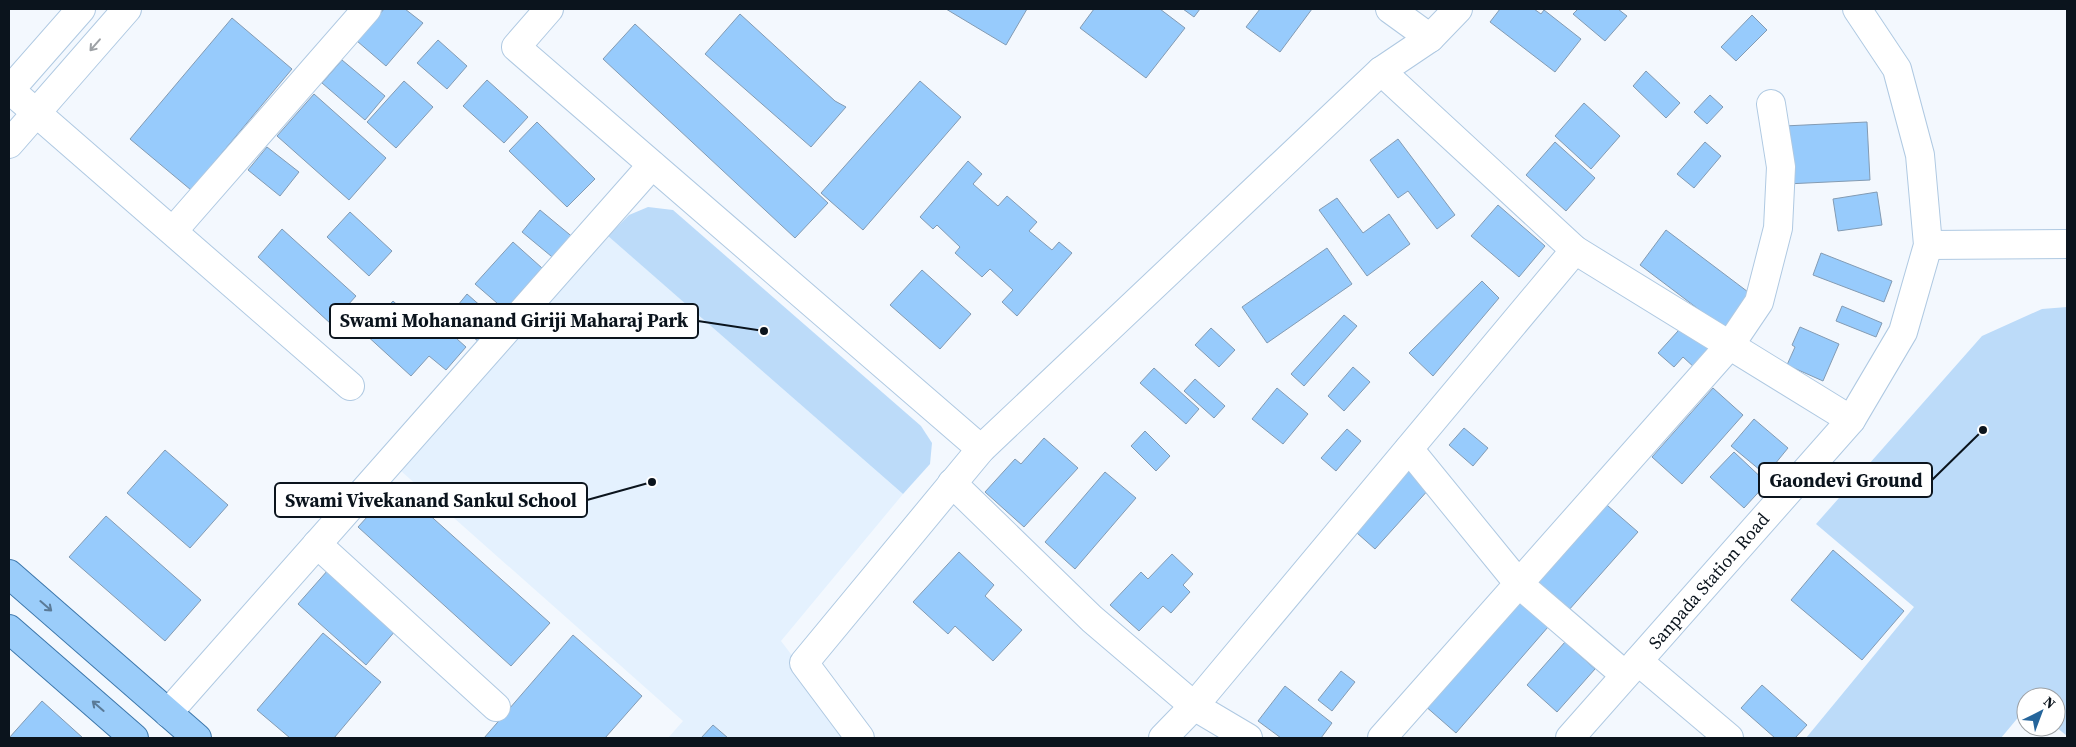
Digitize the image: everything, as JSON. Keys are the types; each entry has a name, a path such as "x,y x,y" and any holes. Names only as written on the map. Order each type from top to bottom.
{"main road":[{"path":"9,574 197,738"},
{"path":"9,629 134,738"}],"street":[{"path":"81,9 10,91 350,386"},
{"path":"9,144 127,9"},
{"path":"173,231 367,9"},
{"path":"549,9 516,47 981,449"},
{"path":"1390,9 1430,38"},
{"path":"860,738 804,663 981,449 1381,71 1430,38 1458,9"},
{"name":"Sanpada Station Road","path":"1570,738 1851,420 1903,332 1928,245 1920,155 1897,69 1857,9"},
{"path":"1381,71 1575,250 1851,420"},
{"path":"1382,738 1730,345 1759,302 1778,228 1780,167 1771,104"},
{"path":"168,713 652,165"},
{"path":"1928,245 2067,244"},
{"path":"1163,738 1194,706 1575,250"},
{"path":"1409,449 1519,584 1729,738"},
{"path":"952,483 1092,619 1194,706 1248,738"},
{"path":"317,544 496,707"}],"shaded area":[{"path":"648,207 673,210 921,426 932,443 930,464 903,494 608,236 629,215"},
{"path":"608,236 903,494 781,641 855,738 668,738 683,721 401,471"},
{"path":"2067,307 2067,736 2066,687 2016,687 2016,720 2001,738 1806,738 1914,607 1816,524 1982,336 2042,309"}],"building":[{"path":"384,9 405,9 423,23 386,66 357,41"},
{"path":"946,9 1027,9 1006,45"},
{"path":"1094,9 1160,9 1185,28 1146,78 1080,28"},
{"path":"1183,9 1200,9 1194,17"},
{"path":"1260,9 1312,9 1280,52 1246,27"},
{"path":"1500,9 1534,9 1541,14 1544,10 1581,39 1555,72 1490,22"},
{"path":"1578,9 1618,9 1627,16 1605,41 1573,14"},
{"path":"740,14 835,101 846,107 811,147 705,54"},
{"path":"1752,15 1767,30 1736,61 1721,47"},
{"path":"232,18 292,69 191,190 130,139"},
{"path":"635,24 828,203 795,238 603,59"},
{"path":"438,40 467,66 447,89 417,63"},
{"path":"342,60 385,96 365,120 322,83"},
{"path":"1646,71 1680,103 1666,118 1633,86"},
{"path":"487,80 528,117 504,143 463,106"},
{"path":"404,81 433,107 396,148 367,122"},
{"path":"920,81 961,117 863,230 821,193"},
{"path":"314,94 386,158 349,200 277,136"},
{"path":"1710,95 1723,107 1707,124 1694,112"},
{"path":"1584,103 1620,136 1591,169 1555,136"},
{"path":"537,122 595,179 567,207 509,151"},
{"path":"1867,122 1870,180 1786,184 1784,126"},
{"path":"1398,139 1455,215 1437,229 1408,191 1398,198 1370,160"},
{"path":"1555,142 1595,178 1566,211 1526,175"},
{"path":"1705,142 1721,156 1694,188 1677,174"},
{"path":"267,147 299,172 280,196 248,170"},
{"path":"968,161 982,174 973,184 998,206 1007,196 1037,222 1029,231 1052,250 1059,242 1072,253 1017,316 1002,302 1013,290 990,269 982,277 955,253 960,247 937,225 933,229 920,217"},
{"path":"1877,192 1882,225 1838,231 1833,199"},
{"path":"1337,198 1363,233 1389,214 1410,244 1367,276 1319,210"},
{"path":"1498,205 1545,246 1519,277 1471,236"},
{"path":"540,210 575,239 557,261 522,232"},
{"path":"350,212 392,251 369,276 327,237"},
{"path":"282,229 356,296 331,324 258,257"},
{"path":"1666,230 1756,298 1730,333 1640,265"},
{"path":"513,242 542,268 505,310 475,284"},
{"path":"1327,248 1352,284 1267,343 1242,307"},
{"path":"1821,253 1892,281 1884,302 1813,275"},
{"path":"922,270 971,314 940,349 890,305"},
{"path":"1482,281 1499,298 1433,376 1409,353"},
{"path":"467,294 499,322 480,343 449,316"},
{"path":"393,301 428,333 438,322 466,347 446,370 429,356 411,376 364,333"},
{"path":"1842,306 1882,323 1876,337 1836,321"},
{"path":"1344,315 1357,326 1304,386 1291,374"},
{"path":"1688,320 1717,346 1696,369 1683,357 1674,367 1658,353"},
{"path":"1800,327 1839,344 1823,381 1787,365 1795,347 1792,345"},
{"path":"1211,328 1235,350 1219,367 1195,345"},
{"path":"1353,367 1370,382 1344,411 1328,396"},
{"path":"1154,368 1199,409 1186,424 1140,383"},
{"path":"1195,379 1225,406 1214,418 1184,391"},
{"path":"1277,388 1308,414 1283,444 1252,419"},
{"path":"1713,388 1743,415 1682,484 1652,457"},
{"path":"1754,419 1788,448 1766,475 1731,446"},
{"path":"1464,428 1488,448 1473,466 1449,445"},
{"path":"1347,429 1361,441 1336,471 1321,458"},
{"path":"1145,431 1170,456 1156,471 1131,446"},
{"path":"1044,438 1078,468 1024,527 985,492 1015,459 1021,464"},
{"path":"165,450 228,505 190,548 127,493"},
{"path":"1734,452 1767,483 1744,508 1710,477"},
{"path":"1403,464 1430,488 1375,549 1348,525"},
{"path":"1105,472 1136,498 1075,569 1045,542"},
{"path":"396,485 550,623 511,666 358,527"},
{"path":"1600,499 1638,532 1568,611 1530,578"},
{"path":"106,516 201,600 165,641 69,557"},
{"path":"1833,550 1904,611 1862,660 1791,600"},
{"path":"959,552 994,585 985,596 1022,630 993,661 955,626 948,634 913,602"},
{"path":"1172,554 1193,574 1183,585 1190,592 1171,613 1163,606 1139,631 1110,605 1141,572 1148,579"},
{"path":"328,570 396,630 366,665 298,604"},
{"path":"1523,591 1555,619 1456,733 1424,705"},
{"path":"323,633 381,682 334,738 290,738 257,710"},
{"path":"573,635 642,696 605,738 484,738"},
{"path":"1565,642 1595,669 1557,712 1527,685"},
{"path":"1341,671 1355,682 1332,711 1318,700"},
{"path":"1762,685 1807,725 1795,738 1775,738 1741,708"},
{"path":"1285,686 1332,723 1321,738 1281,738 1258,721"},
{"path":"42,701 83,738 9,738"},
{"path":"713,725 728,738 701,738"}],"place":[{"name":"Swami Mohananand Giriji Maharaj Park","path":"764,331"},
{"name":"Gaondevi Ground","path":"1983,430"},
{"name":"Swami Vivekanand Sankul School","path":"652,482"}]}
